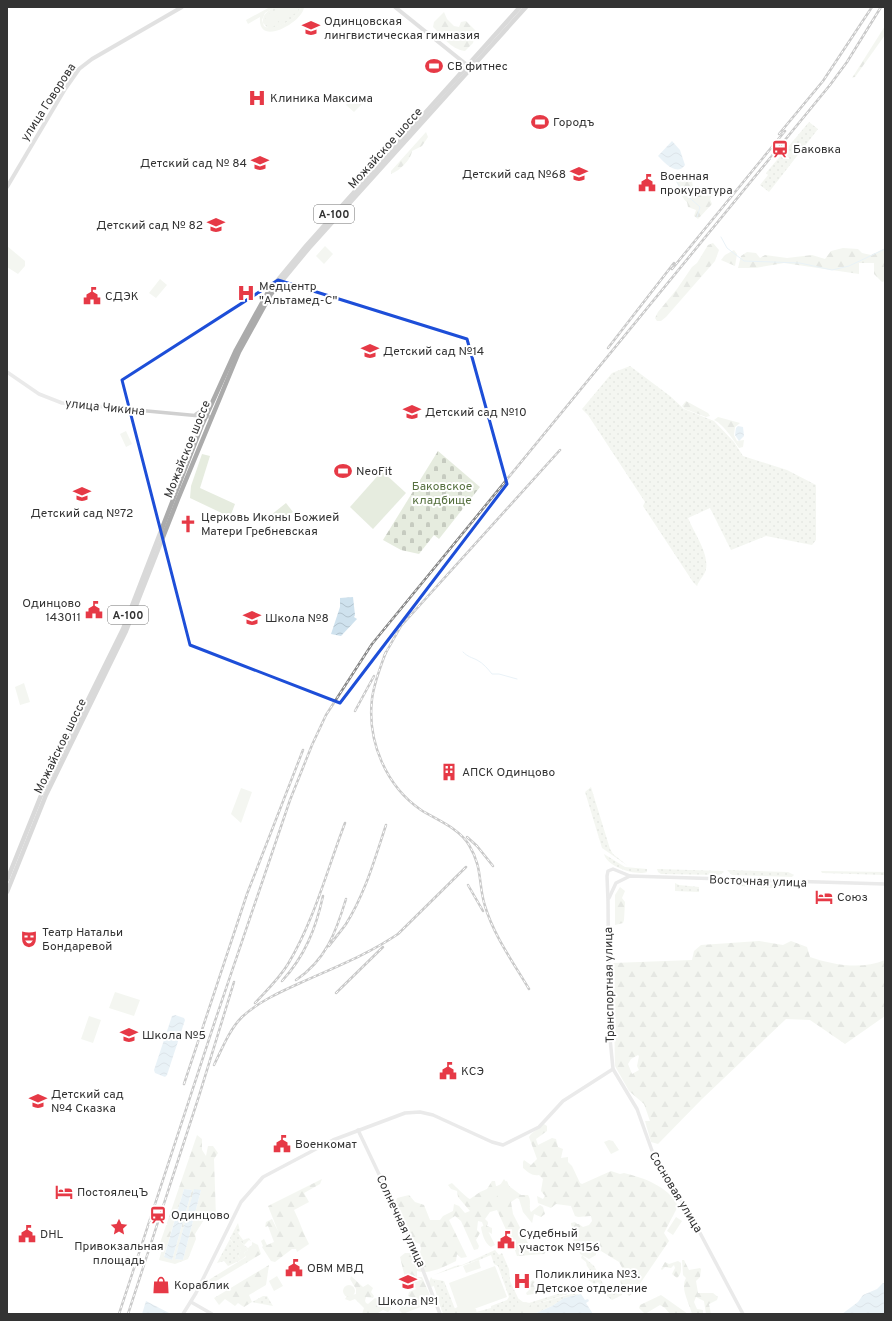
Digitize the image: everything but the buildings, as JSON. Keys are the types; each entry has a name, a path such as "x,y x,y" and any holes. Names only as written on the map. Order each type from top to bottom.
{"main road":[{"name":"улица Говорова","path":"7,187 37,134 79,69 92,59 182,7"},
{"path":"395,7 470,66"},
{"name":"А-100","path":"470,66 520,7"},
{"name":"А-100","path":"470,66 526,7"},
{"name":"Можайское шоссе","path":"7,892 46,795 126,631 209,416 212,404 250,323 279,278 470,66"},
{"name":"Можайское шоссе","path":"7,880 42,793 122,629 209,416 242,346 260,313 278,284 470,66"}],"street":[{"name":"улица Чикина","path":"7,372 39,394 62,403 209,416"},
{"path":"195,415 205,410 212,404"},
{"path":"608,901 621,876 619,871 615,869 610,870 607,874 607,878 611,882 618,881"},
{"name":"Восточная улица","path":"619,871 630,876 885,884"},
{"name":"Восточная улица","path":"618,881 630,876"},
{"name":"Транспортная улица","path":"607,878 609,1028 613,1069"},
{"path":"183,1314 191,1302 241,1202 260,1179 330,1142 405,1113 420,1112 442,1118 492,1142 503,1145 538,1127 563,1101 613,1069"},
{"name":"Сосновая улица","path":"613,1069 637,1109 654,1159 691,1216 743,1314"},
{"name":"Солнечная улица","path":"358,1130 415,1250 440,1314"},
{"path":"191,1302 212,1314"}],"highlighted area":[{"path":"278,280 467,339 507,484 340,703 190,645 122,380"}],"green space":[{"path":"270,7 275,7 265,13 262,20 264,26 268,28 286,23 296,15 301,7 304,7 302,13 297,19 289,25 273,32 266,31 261,26 260,17 248,24 246,20"},
{"path":"275,7 301,7 300,11 293,18 278,27 269,29 263,23 263,17 268,11"},
{"path":"280,7 297,7 299,11 281,22 274,11"},
{"path":"272,12 279,23 271,28 264,16"},
{"path":"444,12 447,19 454,26 459,27 461,22 466,21 476,31 473,43 465,51 455,48 447,42 433,27 434,22"},
{"path":"885,26 885,35 855,77 852,78"},
{"path":"357,93 365,101 354,112 346,105"},
{"path":"809,122 818,129 769,192 760,185 768,175 766,173"},
{"path":"426,132 428,137 422,146 412,151 404,165 391,174 391,171"},
{"path":"682,175 685,175 688,180 692,181 693,187 706,188 713,193 710,199 712,204 698,219 694,216 696,210 688,207 687,202 681,195 676,181"},
{"path":"713,243 719,250 715,261 666,317 661,321 657,321 655,318 658,312 677,289 692,267 697,263 708,245"},
{"path":"7,246 25,261 25,266 18,274 7,267"},
{"path":"325,246 333,254 324,264 316,256"},
{"path":"843,248 858,249 862,253 871,255 885,248 885,281 882,282 874,274 874,263 859,263 859,274 784,263 755,268 738,268 741,256 747,252 756,253 760,258 765,255 787,258 812,255 825,259 831,251"},
{"path":"734,250 737,254 735,266 721,260 725,255"},
{"path":"160,279 167,285 156,298 149,293"},
{"path":"630,366 670,396 684,409 714,421 734,442 743,456 787,470 816,485 816,540 812,545 766,536 731,550 710,508 688,518 703,550 706,563 706,569 697,586 643,506 645,502 588,415 582,409 612,373"},
{"path":"686,401 708,413 710,416 706,417 685,409 682,406"},
{"path":"718,417 740,423 735,427 734,435 737,441 744,440 743,447 739,448 724,428 714,420"},
{"path":"126,431 132,444 126,447 120,434"},
{"name":"Баковское кладбище","path":"438,451 480,487 439,539 434,535 419,554 401,550 383,540"},
{"path":"202,454 210,456 200,488 235,504 230,517 190,498 191,486"},
{"path":"382,471 406,493 373,529 350,507"},
{"path":"286,503 293,512 275,523 271,515"},
{"path":"24,683 30,702 20,705 15,687"},
{"path":"591,787 610,849 613,854 628,866 602,848 585,792"},
{"path":"241,788 252,792 241,823 231,814"},
{"path":"604,854 625,867 647,869 647,872 636,873 622,869 610,863"},
{"path":"657,869 724,872 719,875 661,874"},
{"path":"727,870 788,872 794,875 792,877 732,875"},
{"path":"821,871 885,872 885,875 822,873"},
{"path":"675,883 679,885 699,887 699,892 675,891"},
{"path":"732,883 785,885 775,888 760,888 732,885"},
{"path":"620,887 625,891 622,898 625,902 624,920 623,923 615,925 615,895"},
{"path":"759,941 783,945 791,941 807,947 810,957 828,962 857,966 885,960 885,1016 845,1044 810,1020 786,1019 702,1099 658,1144 651,1142 645,1121 650,1121 644,1104 629,1091 615,1066 613,963 692,960 694,951 701,945","holes":["638,1055 637,1066 639,1070 632,1074 628,1064 631,1059"]},
{"path":"115,992 140,1000 134,1016 109,1008"},
{"path":"89,1016 101,1020 93,1043 81,1039"},
{"path":"544,1124 547,1126 547,1131 536,1139 538,1145 552,1138 556,1139 558,1147 563,1149 561,1158 568,1157 568,1162 572,1166 580,1183 582,1184 611,1171 620,1174 624,1173 647,1180 662,1188 674,1199 678,1206 664,1233 669,1241 635,1291 629,1296 623,1289 620,1281 625,1273 619,1262 601,1251 595,1253 587,1242 573,1241 576,1236 572,1230 571,1223 575,1222 583,1227 589,1225 592,1221 591,1216 575,1216 571,1206 556,1204 551,1208 538,1203 537,1196 543,1199 545,1196 541,1191 543,1179 539,1175 531,1174 523,1168 523,1162 524,1160 531,1165 537,1159 529,1137"},
{"path":"197,1135 202,1139 202,1150 206,1156 208,1146 213,1146 218,1153 214,1159 216,1217 206,1216 195,1234 196,1239 188,1259 175,1264 159,1260 162,1249 159,1246","holes":["184,1189 192,1190 172,1260 164,1256","194,1190 201,1190 183,1260 175,1259"]},
{"path":"609,1140 613,1141 619,1150 611,1154 604,1142"},
{"path":"322,1179 320,1184 304,1193 309,1202 294,1210 309,1244 297,1252 296,1249 292,1249 275,1262 271,1261 262,1247 261,1241 264,1239 267,1245 274,1242 268,1226 265,1227 266,1222 272,1219 278,1231 268,1206"},
{"path":"504,1179 509,1186 521,1195 528,1195 530,1199 531,1212 540,1205 543,1207 545,1214 541,1217 534,1214 532,1223 523,1212 519,1199 517,1198 511,1202 513,1214 531,1249 543,1248 548,1250 544,1254 517,1256 513,1245 513,1239 508,1234 497,1210 490,1212 485,1219 488,1222 487,1226 492,1228 492,1234 485,1230 482,1222 478,1221 477,1230 480,1233 476,1240 479,1246 478,1249 474,1250 461,1221 455,1216 449,1220 467,1257 461,1258 457,1254 456,1261 441,1268 426,1272 417,1271 417,1277 422,1277 432,1300 430,1303 403,1314 399,1310 401,1307 417,1299 408,1296 409,1292 416,1289 411,1282 405,1278 400,1257 405,1253 411,1253 417,1262 421,1249 420,1244 412,1241 395,1205 397,1198 409,1195 415,1202 424,1205 430,1220 440,1220 443,1216 453,1211 454,1204 459,1206 465,1213 470,1211 458,1197 457,1191 451,1189 448,1185 452,1183 470,1199 487,1189 492,1181 495,1181 496,1186 499,1187"},
{"path":"507,1181 513,1196 501,1202 493,1188"},
{"path":"676,1217 682,1221 673,1235 667,1231"},
{"path":"238,1223 240,1231 238,1233 243,1240 249,1238 251,1241 249,1240 244,1245 239,1239 241,1251 238,1256 241,1260 228,1266 224,1261 217,1263 230,1239 234,1245 230,1238"},
{"path":"485,1225 495,1245 491,1247 483,1235 481,1227"},
{"path":"239,1239 248,1250 244,1253 246,1256 241,1260 238,1256 241,1250 235,1242"},
{"path":"252,1242 258,1245 261,1254 208,1286 205,1284 207,1281 246,1257 244,1253 248,1250 244,1245 248,1248 252,1245"},
{"path":"591,1242 596,1251 596,1255 589,1259 580,1254 579,1248"},
{"path":"495,1250 499,1255 502,1253 509,1269 510,1281 520,1302 529,1303 570,1290 571,1293 529,1306 571,1294 581,1294 564,1298 552,1306 534,1314 469,1314 491,1308 491,1306 507,1300 509,1297 498,1266 494,1264 491,1255 479,1260 480,1266 478,1260 434,1275 455,1266 462,1265"},
{"path":"582,1255 596,1269 603,1283 605,1293 598,1282 594,1284 588,1280 591,1278 590,1274 592,1273 586,1262 581,1258"},
{"path":"478,1260 481,1268 466,1273 463,1266"},
{"path":"682,1260 684,1260 689,1270 701,1269 700,1277 696,1281 698,1293 713,1293 718,1297 717,1300 709,1304 711,1314 706,1314 704,1301 696,1297 694,1302 697,1309 703,1310 703,1314 692,1314 684,1291 684,1282 686,1278 683,1275"},
{"path":"678,1261 681,1263 681,1269 680,1275 677,1278 672,1274 675,1268 674,1265 671,1268 665,1267 662,1270 661,1269 665,1262 669,1264"},
{"path":"269,1265 266,1285 249,1295 252,1302 244,1307 238,1303 235,1306 225,1299 219,1305 214,1298"},
{"path":"495,1266 507,1297 460,1314 449,1283"},
{"path":"277,1276 283,1286 274,1291 269,1281"},
{"path":"351,1276 363,1287 368,1284 373,1288 371,1292 374,1296 373,1298 366,1297 366,1303 368,1304 375,1298 382,1300 384,1305 390,1303 391,1309 388,1312 383,1310 378,1313 362,1314 364,1308 355,1299 350,1301 345,1299 347,1296 356,1294 356,1289 350,1279"},
{"path":"431,1277 444,1304 444,1311 442,1311 434,1286 431,1287 429,1282"},
{"path":"432,1279 444,1281 457,1314 443,1314"},
{"path":"533,1280 535,1282 533,1284 535,1288 537,1287 536,1284 539,1283 544,1291 541,1293 527,1295 526,1293 529,1290 528,1283"},
{"path":"347,1285 351,1285 355,1291 351,1297 347,1297 343,1293 343,1289"},
{"path":"606,1288 618,1288 622,1295 612,1300 607,1296"},
{"path":"661,1295 688,1314 670,1314 660,1305 645,1314 639,1308 640,1305"},
{"path":"263,1296 267,1296 273,1306 252,1302"},
{"path":"519,1299 523,1302 530,1303 531,1305 528,1308 529,1310 535,1307 542,1307 543,1309 534,1314 513,1314 513,1311 519,1308"},
{"path":"460,1305 476,1309 477,1314 444,1314"}],"water":[{"path":"672,141 680,150 685,165 678,170 671,167 658,156"},
{"path":"738,426 743,427 744,436 739,441 735,435 736,428"},
{"path":"353,597 354,617 357,619 341,636 331,634 340,607 340,598"},
{"path":"175,1015 184,1018 185,1020 167,1075 165,1077 155,1073 154,1070 172,1016"},
{"path":"184,1189 192,1190 172,1260 164,1257"},
{"path":"194,1189 201,1190 183,1260 175,1259"},
{"path":"885,1283 885,1314 842,1314 858,1302 863,1295 877,1289"},
{"path":"581,1294 585,1300 588,1299 589,1301 586,1303 593,1314 534,1314 552,1306 564,1298"},
{"path":"146,1301 171,1314 142,1314"}],"waterway":[{"path":"675,179 683,192 700,207 697,217"},
{"path":"721,237 727,248 744,261 800,263 832,270 849,266 885,249"},
{"path":"463,652 481,663 492,674 499,674 517,679"}],"railway":[{"path":"779,134 823,81 872,7"},
{"path":"119,1314 215,1021 290,800 326,715 372,644 830,85 847,62 881,7"},
{"path":"672,269 785,131"},
{"path":"608,348 674,263"},
{"path":"384,656 401,626 560,450"},
{"path":"386,652 374,687 371,715 376,746 382,761 389,775 409,800 421,810 454,829 469,845 476,861 485,906 493,928 504,949 529,989"},
{"path":"355,711 374,676"},
{"path":"184,1084 247,894 303,750"},
{"path":"255,1003 281,975 297,948 320,895 345,823"},
{"path":"329,946 346,924 359,901 386,825"},
{"path":"467,837 477,846 493,866"},
{"path":"214,1065 233,1028 248,1012 277,994 362,955 386,942 398,934 466,867"},
{"path":"468,885 483,911"},
{"path":"282,981 303,952 317,919 323,896"},
{"path":"296,980 315,964 322,954 334,934 346,899"},
{"path":"336,993 383,947"},
{"path":"128,1314 199,1096 234,982"}],"place":[{"name":"Одинцовская лингвистическая гимназия","path":"311,28"},
{"name":"СВ фитнес","path":"434,66"},
{"name":"Клиника Максима","path":"257,98"},
{"name":"Городъ","path":"540,122"},
{"name":"Баковка","path":"780,149"},
{"name":"Детский сад № 84","path":"260,163"},
{"name":"Детский сад №68","path":"579,174"},
{"name":"Военная прокуратура","path":"647,183"},
{"name":"Детский сад № 82","path":"216,225"},
{"name":"Медцентр \"Альтамед-С\"","path":"246,293"},
{"name":"СДЭК","path":"92,296"},
{"name":"Детский сад №14","path":"370,351"},
{"name":"Детский сад №10","path":"412,412"},
{"name":"NeoFit","path":"343,471"},
{"name":"Детский сад №72","path":"82,494"},
{"name":"Церковь Иконы Божией Матери Гребневская","path":"188,524"},
{"name":"Одинцово 143011","path":"94,610"},
{"name":"Школа №8","path":"252,618"},
{"name":"АПСК Одинцово","path":"449,772"},
{"name":"Союз","path":"824,897"},
{"name":"Театр Натальи Бондаревой","path":"29,939"},
{"name":"Школа №5","path":"129,1035"},
{"name":"КСЭ","path":"448,1071"},
{"name":"Детский сад №4 Сказка","path":"38,1101"},
{"name":"Военкомат","path":"282,1144"},
{"name":"ПостоялецЪ","path":"64,1192"},
{"name":"Одинцово","path":"158,1215"},
{"name":"Привокзальная площадь","path":"119,1227"},
{"name":"DHL","path":"27,1234"},
{"name":"Судебный участок №156","path":"506,1240"},
{"name":"ОВМ МВД","path":"294,1268"},
{"name":"Поликлиника №3. Детское отделение","path":"522,1281"},
{"name":"Школа №1","path":"408,1282"},
{"name":"Кораблик","path":"161,1285"}]}
